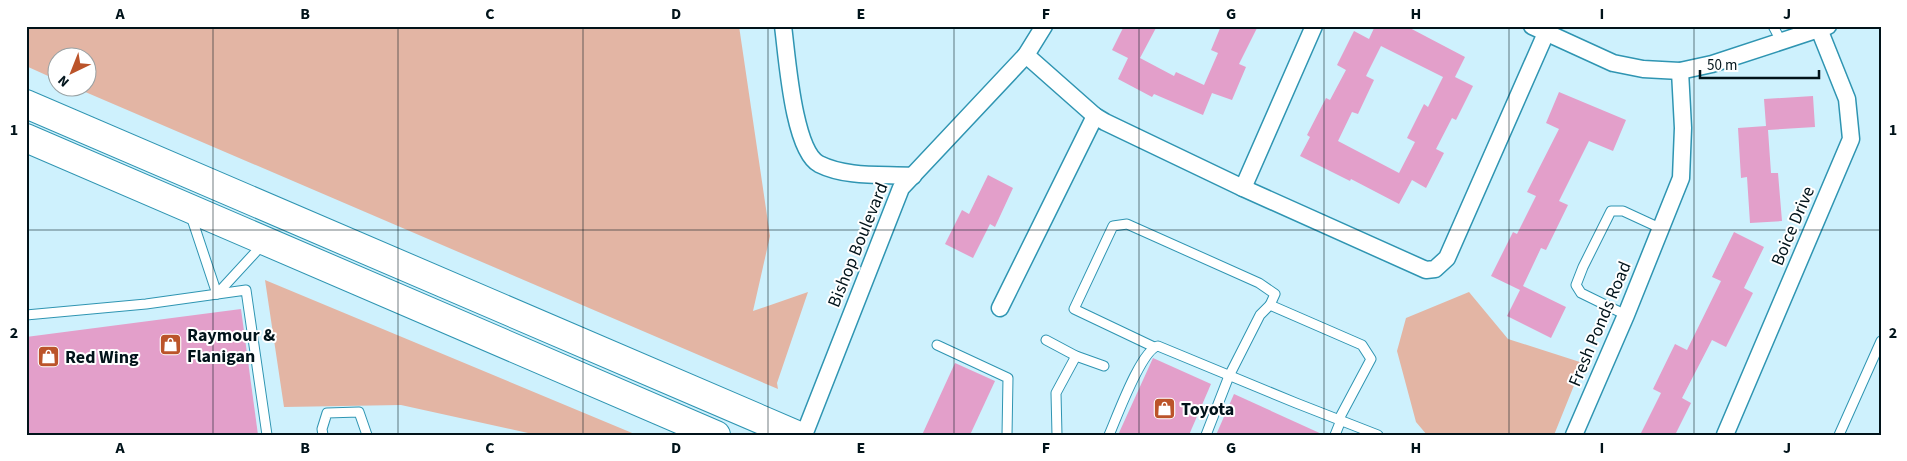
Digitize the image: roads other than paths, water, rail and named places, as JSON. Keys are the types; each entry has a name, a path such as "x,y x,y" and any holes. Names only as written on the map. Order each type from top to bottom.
{"highway":[{"path":"26,104 797,435"},
{"path":"26,138 716,435"}],"street":[{"path":"783,26 799,132 812,159 838,171 913,176"},
{"name":"Bishop Boulevard","path":"804,435 901,188 1026,55 1044,26"},
{"path":"1244,188 1314,26"},
{"path":"1026,55 1095,116 1244,188 1409,264 1426,270 1435,269 1447,258 1539,29 1613,63 1643,69 1680,71 1712,64 1823,28"},
{"name":"Boice Drive","path":"1725,435 1851,139 1847,99 1823,28"},
{"path":"1662,229 1681,178 1683,128 1680,71"},
{"path":"1000,308 1095,116"},
{"name":"Fresh Ponds Road","path":"1574,435 1662,229"}],"lane":[{"path":"1773,26 1780,41"},
{"path":"189,208 217,294"},
{"path":"1626,315 1581,294 1576,285 1583,267 1611,211 1624,211 1662,229"},
{"path":"1206,435 1230,376 1260,315 1270,305 1275,294 1260,283 1127,224 1112,226 1074,309 1154,347 1158,346 1230,376 1296,404 1340,419 1378,435"},
{"path":"217,294 266,241"},
{"path":"26,315 146,304 246,290 267,435"},
{"path":"1270,305 1362,345 1371,359 1340,419 1335,435"},
{"path":"1046,340 1076,356 1104,366"},
{"path":"1839,435 1881,341"},
{"path":"938,345 1008,378 1007,435"},
{"path":"1109,435 1140,365 1147,353 1154,347"},
{"path":"1057,435 1056,393 1076,356"},
{"path":"323,435 322,429 327,413 359,412 367,435"}],"place":[{"name":"Raymour & Flanigan","path":"171,345"},
{"name":"Red Wing","path":"49,357"},
{"name":"Toyota","path":"1165,409"}]}
